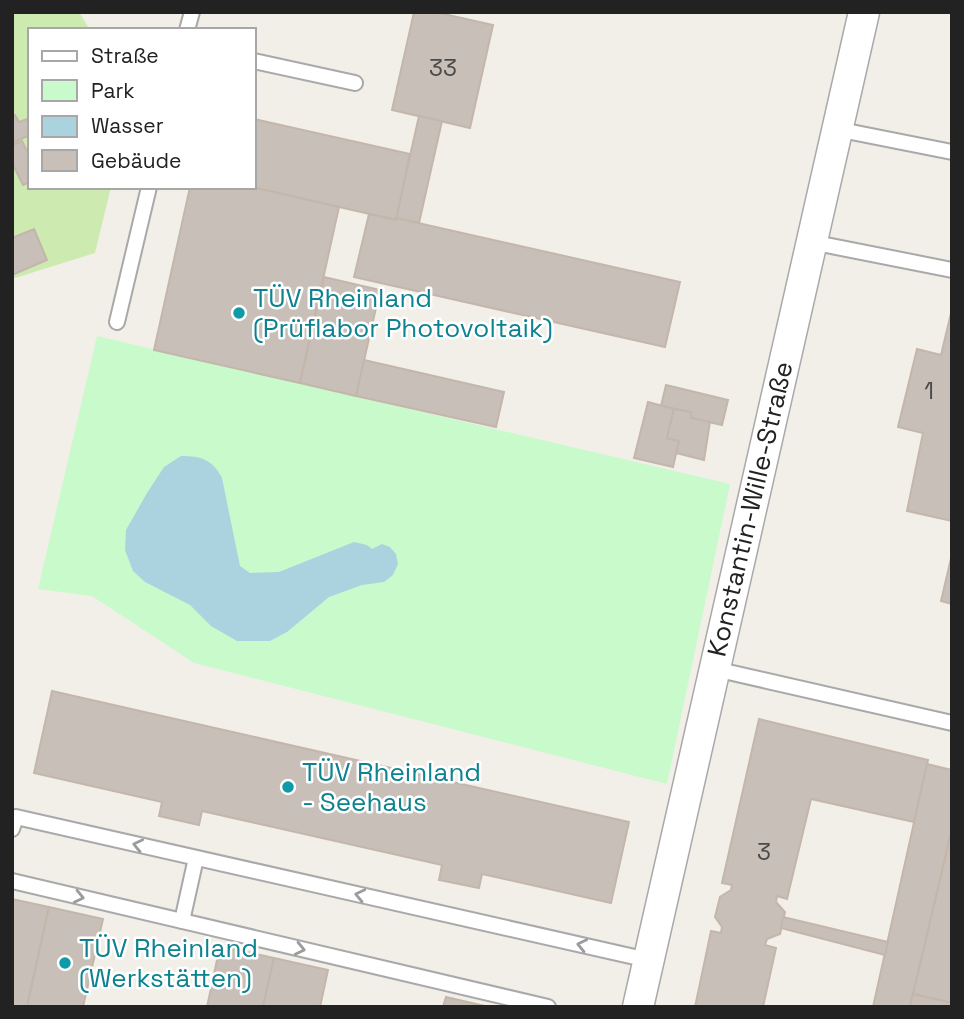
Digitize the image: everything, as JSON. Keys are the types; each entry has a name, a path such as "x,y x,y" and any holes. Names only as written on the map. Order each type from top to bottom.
{"street":[{"name":"Konstantin-Wille-Straße","path":"638,1007 864,12"}],"lane":[{"path":"256,61 355,82"},
{"path":"836,129 952,152"},
{"path":"117,322 149,189"},
{"path":"811,242 952,270"},
{"path":"715,669 952,723"},
{"path":"12,829 16,817 648,960"},
{"path":"182,921 196,858"},
{"path":"12,881 548,1007"}],"green space":[{"path":"12,12 79,12 89,28 28,28 28,189 111,189 95,253 12,279"},
{"path":"97,336 730,484 667,784 194,663 92,596 38,589"}],"water":[{"path":"181,456 205,460 222,478 240,566 250,573 279,572 354,542 372,549 382,544 390,547 396,554 398,564 393,575 384,582 362,585 329,597 287,632 270,641 237,641 211,626 190,605 145,582 133,571 125,550 126,530 147,493 164,467"}],"building":[{"path":"414,12 435,12 493,25 470,128 392,110"},
{"path":"15,115 19,122 28,119 28,136 12,143 12,116"},
{"path":"419,116 442,121 419,223 396,218"},
{"path":"256,119 410,154 396,220 256,188"},
{"path":"22,141 28,153 28,183 23,185 12,163 12,145"},
{"name":"TÜV Rheinland (Prüflabor Photovoltaik)","path":"256,188 339,207 300,383 154,350 190,189"},
{"path":"369,214 680,282 665,347 354,277"},
{"path":"34,229 47,260 12,275 12,238"},
{"path":"324,277 380,290 356,396 300,383"},
{"path":"952,309 952,521 907,511 923,433 898,427 917,349 941,355"},
{"path":"364,360 504,392 496,427 356,396"},
{"path":"666,385 728,400 722,425 691,418 691,412 661,406"},
{"path":"648,402 674,409 667,438 679,441 673,467 634,458"},
{"path":"674,409 691,412 691,418 710,422 704,460 676,453 679,441 667,438"},
{"path":"952,554 952,604 941,601"},
{"name":"TÜV Rheinland - Seehaus","path":"52,691 629,822 611,903 482,874 479,888 439,880 442,865 202,811 199,825 159,816 162,802 34,773"},
{"path":"759,719 928,760 914,822 811,799 787,899 777,896 776,902 785,912 780,934 767,939 765,945 776,948 763,1007 695,1007 711,931 721,933 722,927 715,917 720,897 731,890 732,885 722,883"},
{"path":"927,764 952,770 952,829 910,1007 873,1007"},
{"path":"952,829 952,1003 913,994"},
{"path":"12,899 49,907 27,1007 12,1007"},
{"name":"TÜV Rheinland (Werkstätten)","path":"49,907 103,919 83,1007 27,1007"},
{"path":"783,917 888,942 885,955 781,928"},
{"name":"TÜV Rheinland (Werkstätten)","path":"220,946 274,958 263,1007 207,1007"},
{"name":"TÜV Rheinland (Werkstätten)","path":"274,958 328,970 320,1007 263,1007"},
{"path":"913,994 952,1003 952,1007 910,1007"},
{"path":"446,997 489,1007 443,1007"}],"place":[{"name":"TÜV Rheinland (Prüflabor Photovoltaik)","path":"239,313"},
{"name":"TÜV Rheinland - Seehaus","path":"288,787"},
{"name":"TÜV Rheinland (Werkstätten)","path":"65,963"}]}
